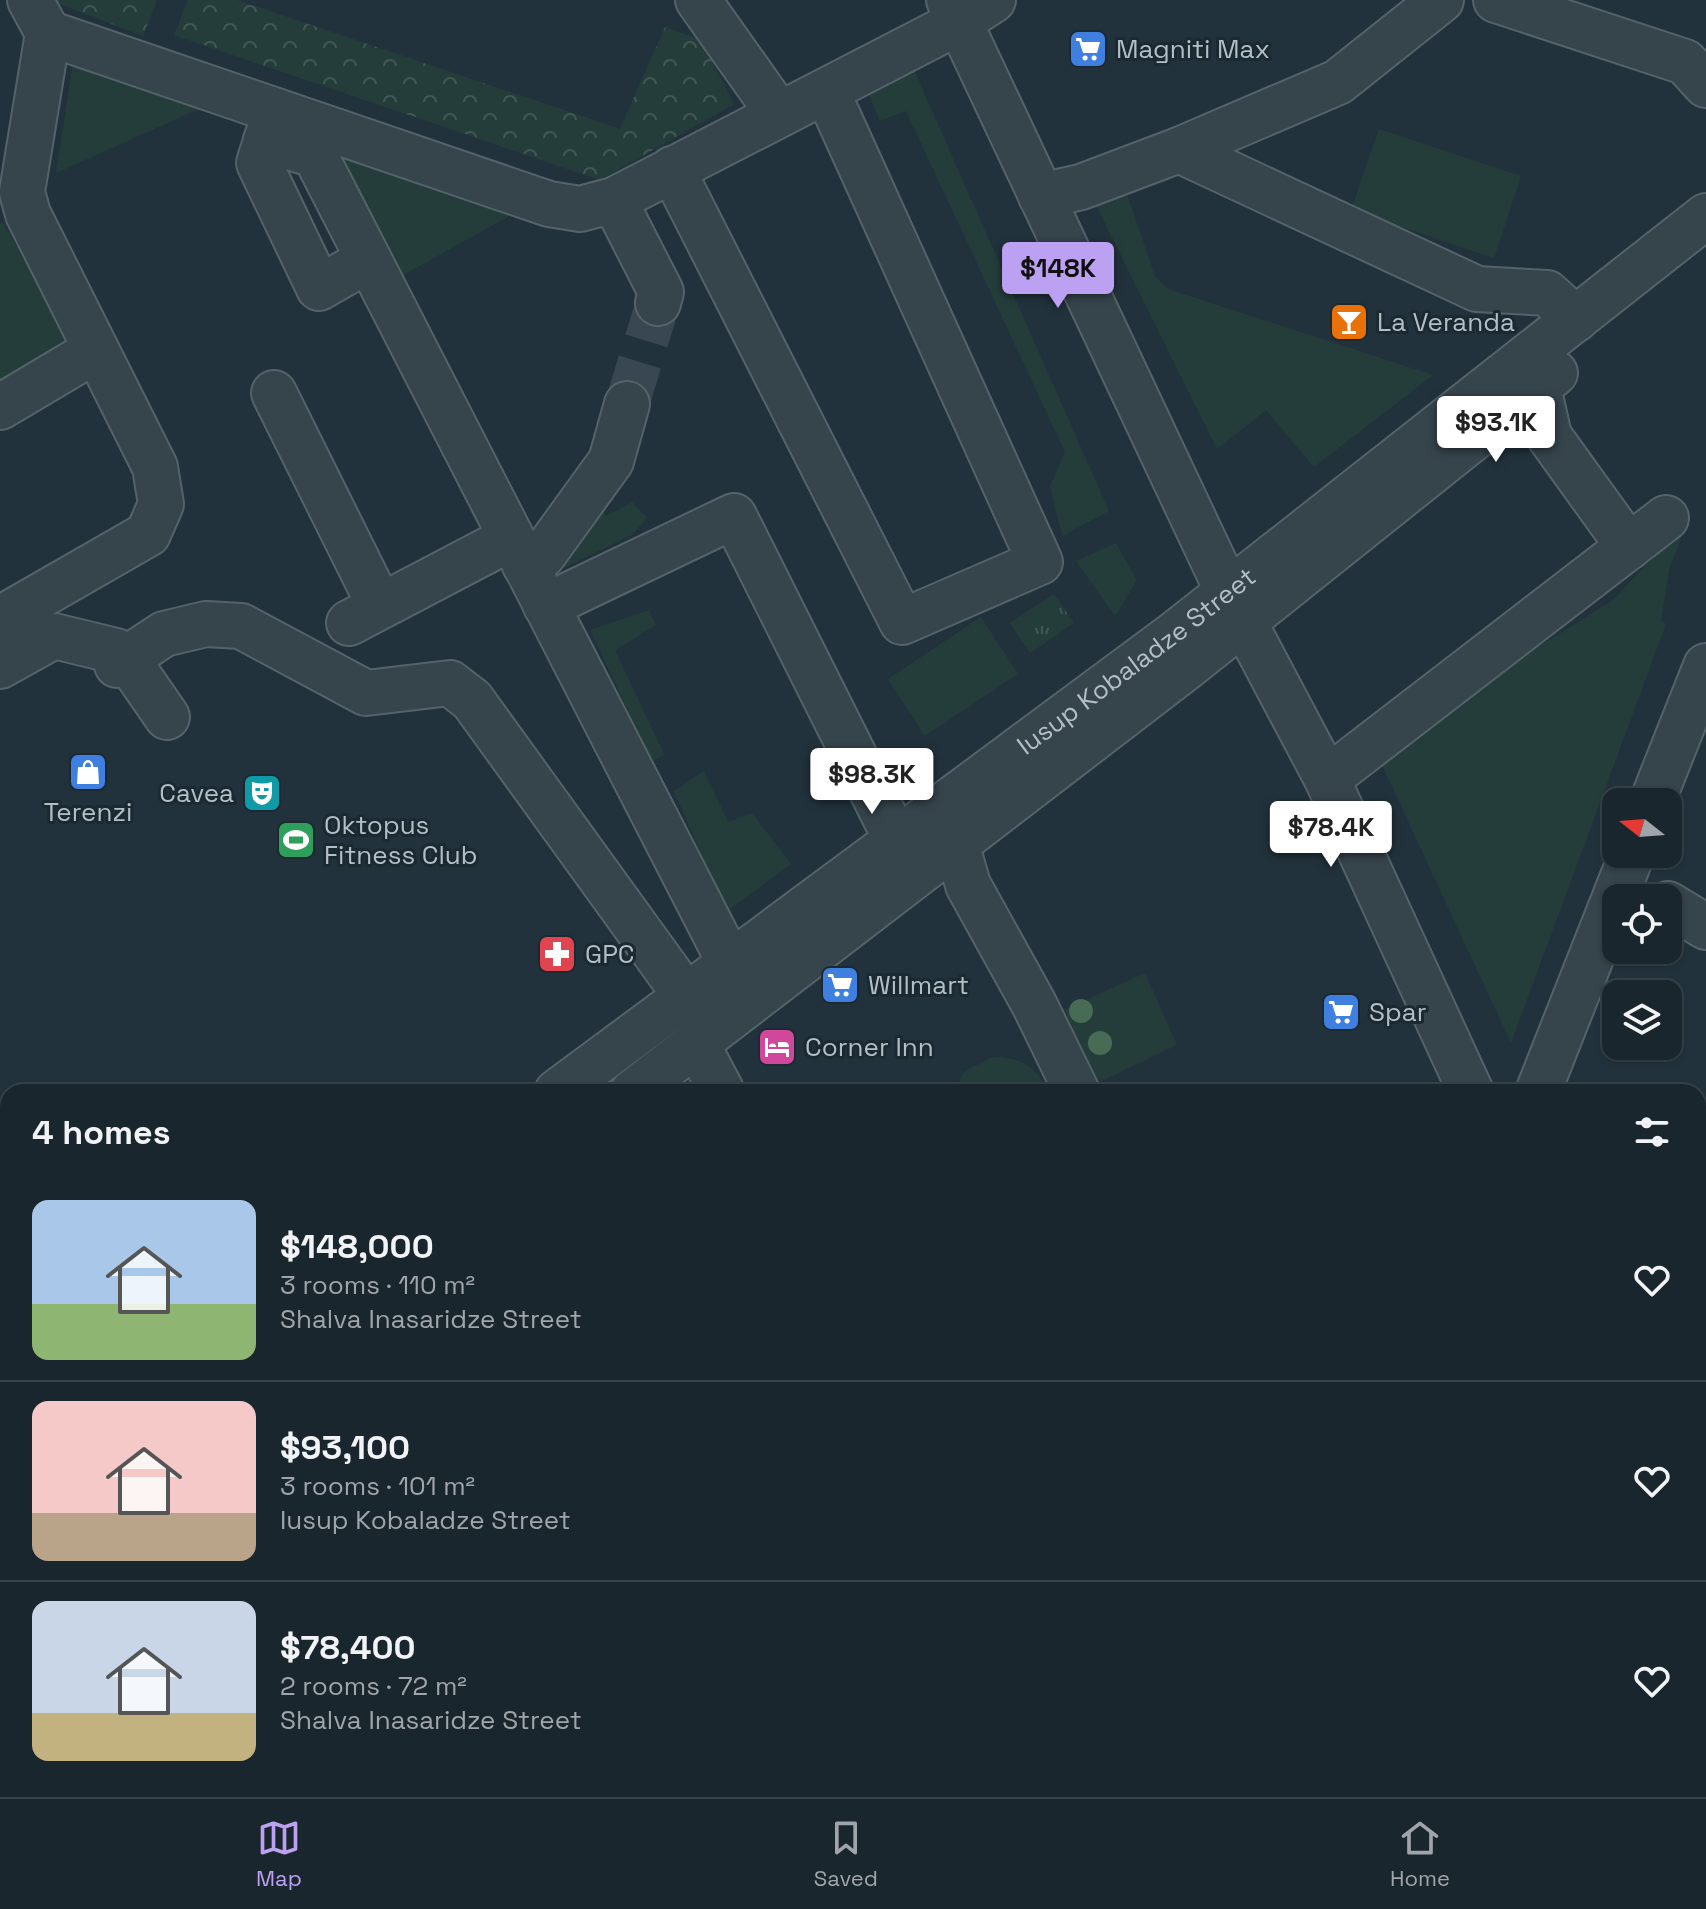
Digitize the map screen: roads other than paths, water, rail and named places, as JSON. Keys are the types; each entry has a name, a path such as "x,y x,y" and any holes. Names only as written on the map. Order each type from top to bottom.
{"street":[{"path":"1041,196 1081,187 1179,150 1338,82 1441,0"},
{"path":"1496,0 1685,62 1706,85"},
{"path":"695,3 778,113"},
{"path":"0,619 148,534 161,504 155,467 28,214 11,198 39,17 288,131 549,204 580,209 614,200 778,113 827,92 967,7 1041,196 1236,606 1327,779 1467,1084"},
{"path":"672,169 902,622 1040,562 827,92"},
{"path":"288,131 368,260 730,963"},
{"path":"288,131 259,163 319,288 368,260"},
{"path":"1179,150 1477,289 1547,293 1576,319"},
{"path":"614,200 661,292 658,303"},
{"name":"Iusup Kobaladze Street","path":"643,1084 956,843 1576,319 1706,216"},
{"name":"Iusup Kobaladze Street","path":"568,1084 897,841 1236,606 1538,387 1706,255"},
{"path":"0,407 96,350"},
{"path":"1538,387 1549,436 1629,547"},
{"path":"274,393 364,615 518,552 543,555 611,461 627,404"},
{"path":"546,606 734,516 897,841"},
{"path":"1327,779 1666,518"},
{"path":"0,679 56,647 122,662 164,634 206,624 241,626 366,693 450,683 472,700 680,1000"},
{"path":"0,666 54,636 116,651 160,721"},
{"path":"1658,788 1706,666"},
{"path":"956,843 968,885 1034,1004 1073,1084"},
{"path":"1542,1084 1638,876"},
{"path":"1682,912 1706,927"},
{"path":"696,1043 718,1084"}],"tunnel":[{"path":"627,404 658,303"}],"place":[{"name":"Magniti Max","path":"1088,49"},
{"name":"La Veranda","path":"1349,322"},
{"name":"Terenzi","path":"88,772"},
{"name":"Cavea","path":"262,793"},
{"name":"Oktopus Fitness Club","path":"296,840"},
{"name":"GPC","path":"557,954"},
{"name":"Willmart","path":"840,985"},
{"name":"Spar","path":"1341,1012"},
{"name":"Corner Inn","path":"777,1047"}]}
